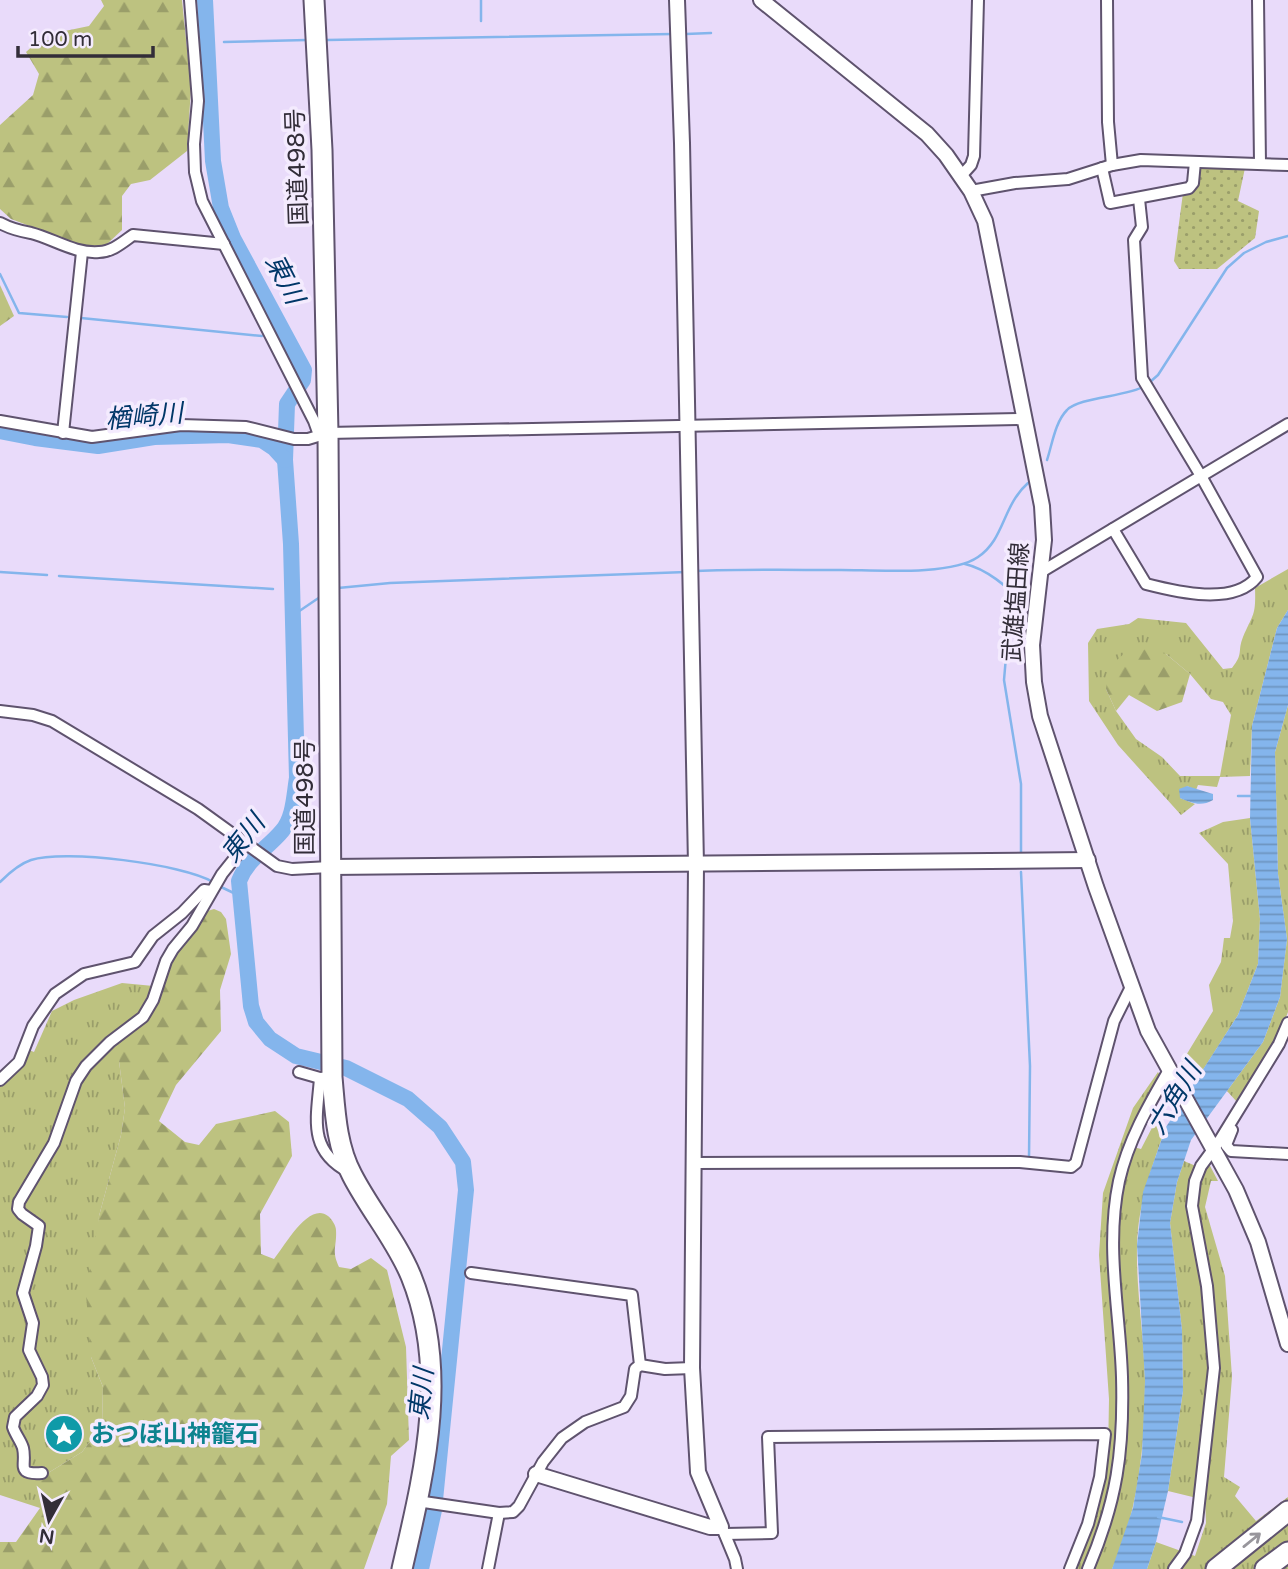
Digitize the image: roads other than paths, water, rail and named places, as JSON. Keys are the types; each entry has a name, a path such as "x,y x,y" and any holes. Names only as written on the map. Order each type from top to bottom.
{"highway":[{"name":"国道498号","path":"314,0 323,150 332,1052 326,1077 338,1138 351,1173 411,1276 426,1331 432,1395 428,1448 421,1501 402,1569"},
{"path":"1216,1569 1288,1511"},
{"path":"1265,1569 1288,1552"}],"street":[{"path":"190,0 198,101 194,144 195,172 202,201 314,421 324,434"},
{"path":"677,0 696,865 692,1368 698,1472 737,1569"},
{"name":"武雄塩田線","path":"761,0 927,134 961,176 985,221 1042,506 1044,540 1032,645 1034,682 1040,716 1148,1031 1236,1190 1258,1242 1288,1344"},
{"path":"961,176 971,165 974,156 978,0"},
{"path":"1107,0 1107,167 1110,202 1139,199 1189,188 1193,183 1195,162"},
{"path":"1258,0 1259,163"},
{"path":"971,191 1068,178 1141,160 1288,165"},
{"path":"1113,529 1146,584 1186,594 1217,594 1250,586 1257,577 1142,378 1134,240 1142,227 1139,199"},
{"path":"0,223 18,232 31,233 82,252 102,253 133,235 224,244"},
{"path":"63,433 82,252"},
{"path":"0,421 92,437 181,425 246,427 280,437 308,439 324,434 1024,419"},
{"path":"1041,572 1288,424"},
{"path":"0,712 33,715 52,721 198,809 267,860 277,866 292,869 1088,860"},
{"path":"42,1473 25,1471 23,1447 13,1427 15,1417 37,1396 43,1385 29,1350 33,1323 23,1293 39,1226 22,1214 18,1209 19,1202 54,1143 76,1081 95,1056 143,1017 153,1000 166,961 173,949 192,926 222,874 248,846"},
{"path":"0,1080 19,1062 33,1026 55,994 84,974 135,962 153,936 181,914 204,890 211,891"},
{"path":"693,1163 1020,1162 1071,1167 1076,1163 1114,1021 1131,987"},
{"path":"1174,1569 1185,1554 1196,1521 1214,1368 1207,1286 1192,1206 1195,1181 1211,1145 1234,1117 1279,1044 1288,1023"},
{"path":"299,1072 326,1077"},
{"path":"1088,1569 1105,1529 1117,1482 1122,1432 1122,1376 1113,1261 1113,1226 1119,1182 1130,1143 1170,1072"},
{"path":"1234,1117 1234,1125 1226,1144 1231,1152 1288,1154"},
{"path":"471,1273 632,1295 640,1365"},
{"path":"421,1501 499,1513 513,1512 562,1438 585,1422 624,1407 631,1396 635,1369 640,1365 665,1369 692,1368"},
{"path":"536,1474 723,1531 772,1533 768,1437 1105,1434 1100,1477 1088,1524 1070,1569"},
{"path":"488,1569 499,1513"}],"water":[{"path":"1288,610 1288,705 1275,752 1278,874 1287,939 1280,997 1263,1042 1191,1140 1177,1182 1170,1223 1182,1330 1183,1391 1168,1491 1147,1569 1112,1569 1133,1508 1142,1454 1145,1381 1137,1245 1143,1192 1166,1127 1238,1015 1258,964 1260,919 1250,818 1252,726 1277,628"},
{"path":"1187,786 1213,794 1213,800 1200,804 1180,798 1179,789"}],"waterway":[{"name":"東川","path":"205,0 213,161 221,208 233,238 304,370 303,380 287,404 285,460 291,544 297,778 293,806 286,825 253,860 239,881 251,1006 256,1022 270,1039 296,1056 346,1068 408,1099 440,1127 463,1162 466,1190 434,1510 421,1569"},
{"path":"481,0 481,21"},
{"path":"686,34 711,33"},
{"path":"327,40 673,34"},
{"path":"224,42 307,40"},
{"name":"東川","path":"207,42 212,42"},
{"path":"1150,382 1158,375 1227,268 1244,253 1266,242 1288,236"},
{"path":"0,274 19,313 67,317"},
{"path":"81,318 262,336"},
{"path":"1047,460 1057,427 1067,410 1082,402 1126,393 1145,386"},
{"name":"楢崎川","path":"0,431 98,446 154,437 228,435 262,440 285,460"},
{"path":"696,571 912,571 966,563 987,550 994,541 1013,502 1028,483"},
{"path":"965,564 996,579 1010,591 1019,604 1007,645 1004,680 1021,784 1021,853"},
{"path":"0,572 47,575"},
{"path":"338,588 390,583 686,572"},
{"path":"59,576 273,589"},
{"path":"292,616 320,597"},
{"path":"1238,796 1252,796"},
{"path":"0,882 18,866 31,860 70,856 151,864 198,875 213,882"},
{"path":"1021,872 1030,1066 1029,1158"},
{"path":"219,886 240,896"},
{"path":"1158,1517 1182,1522"}],"place":[{"name":"おつぼ山神籠石","path":"64,1434"}],"water label":[{"name":"六角川","path":"1174,1098"}]}
